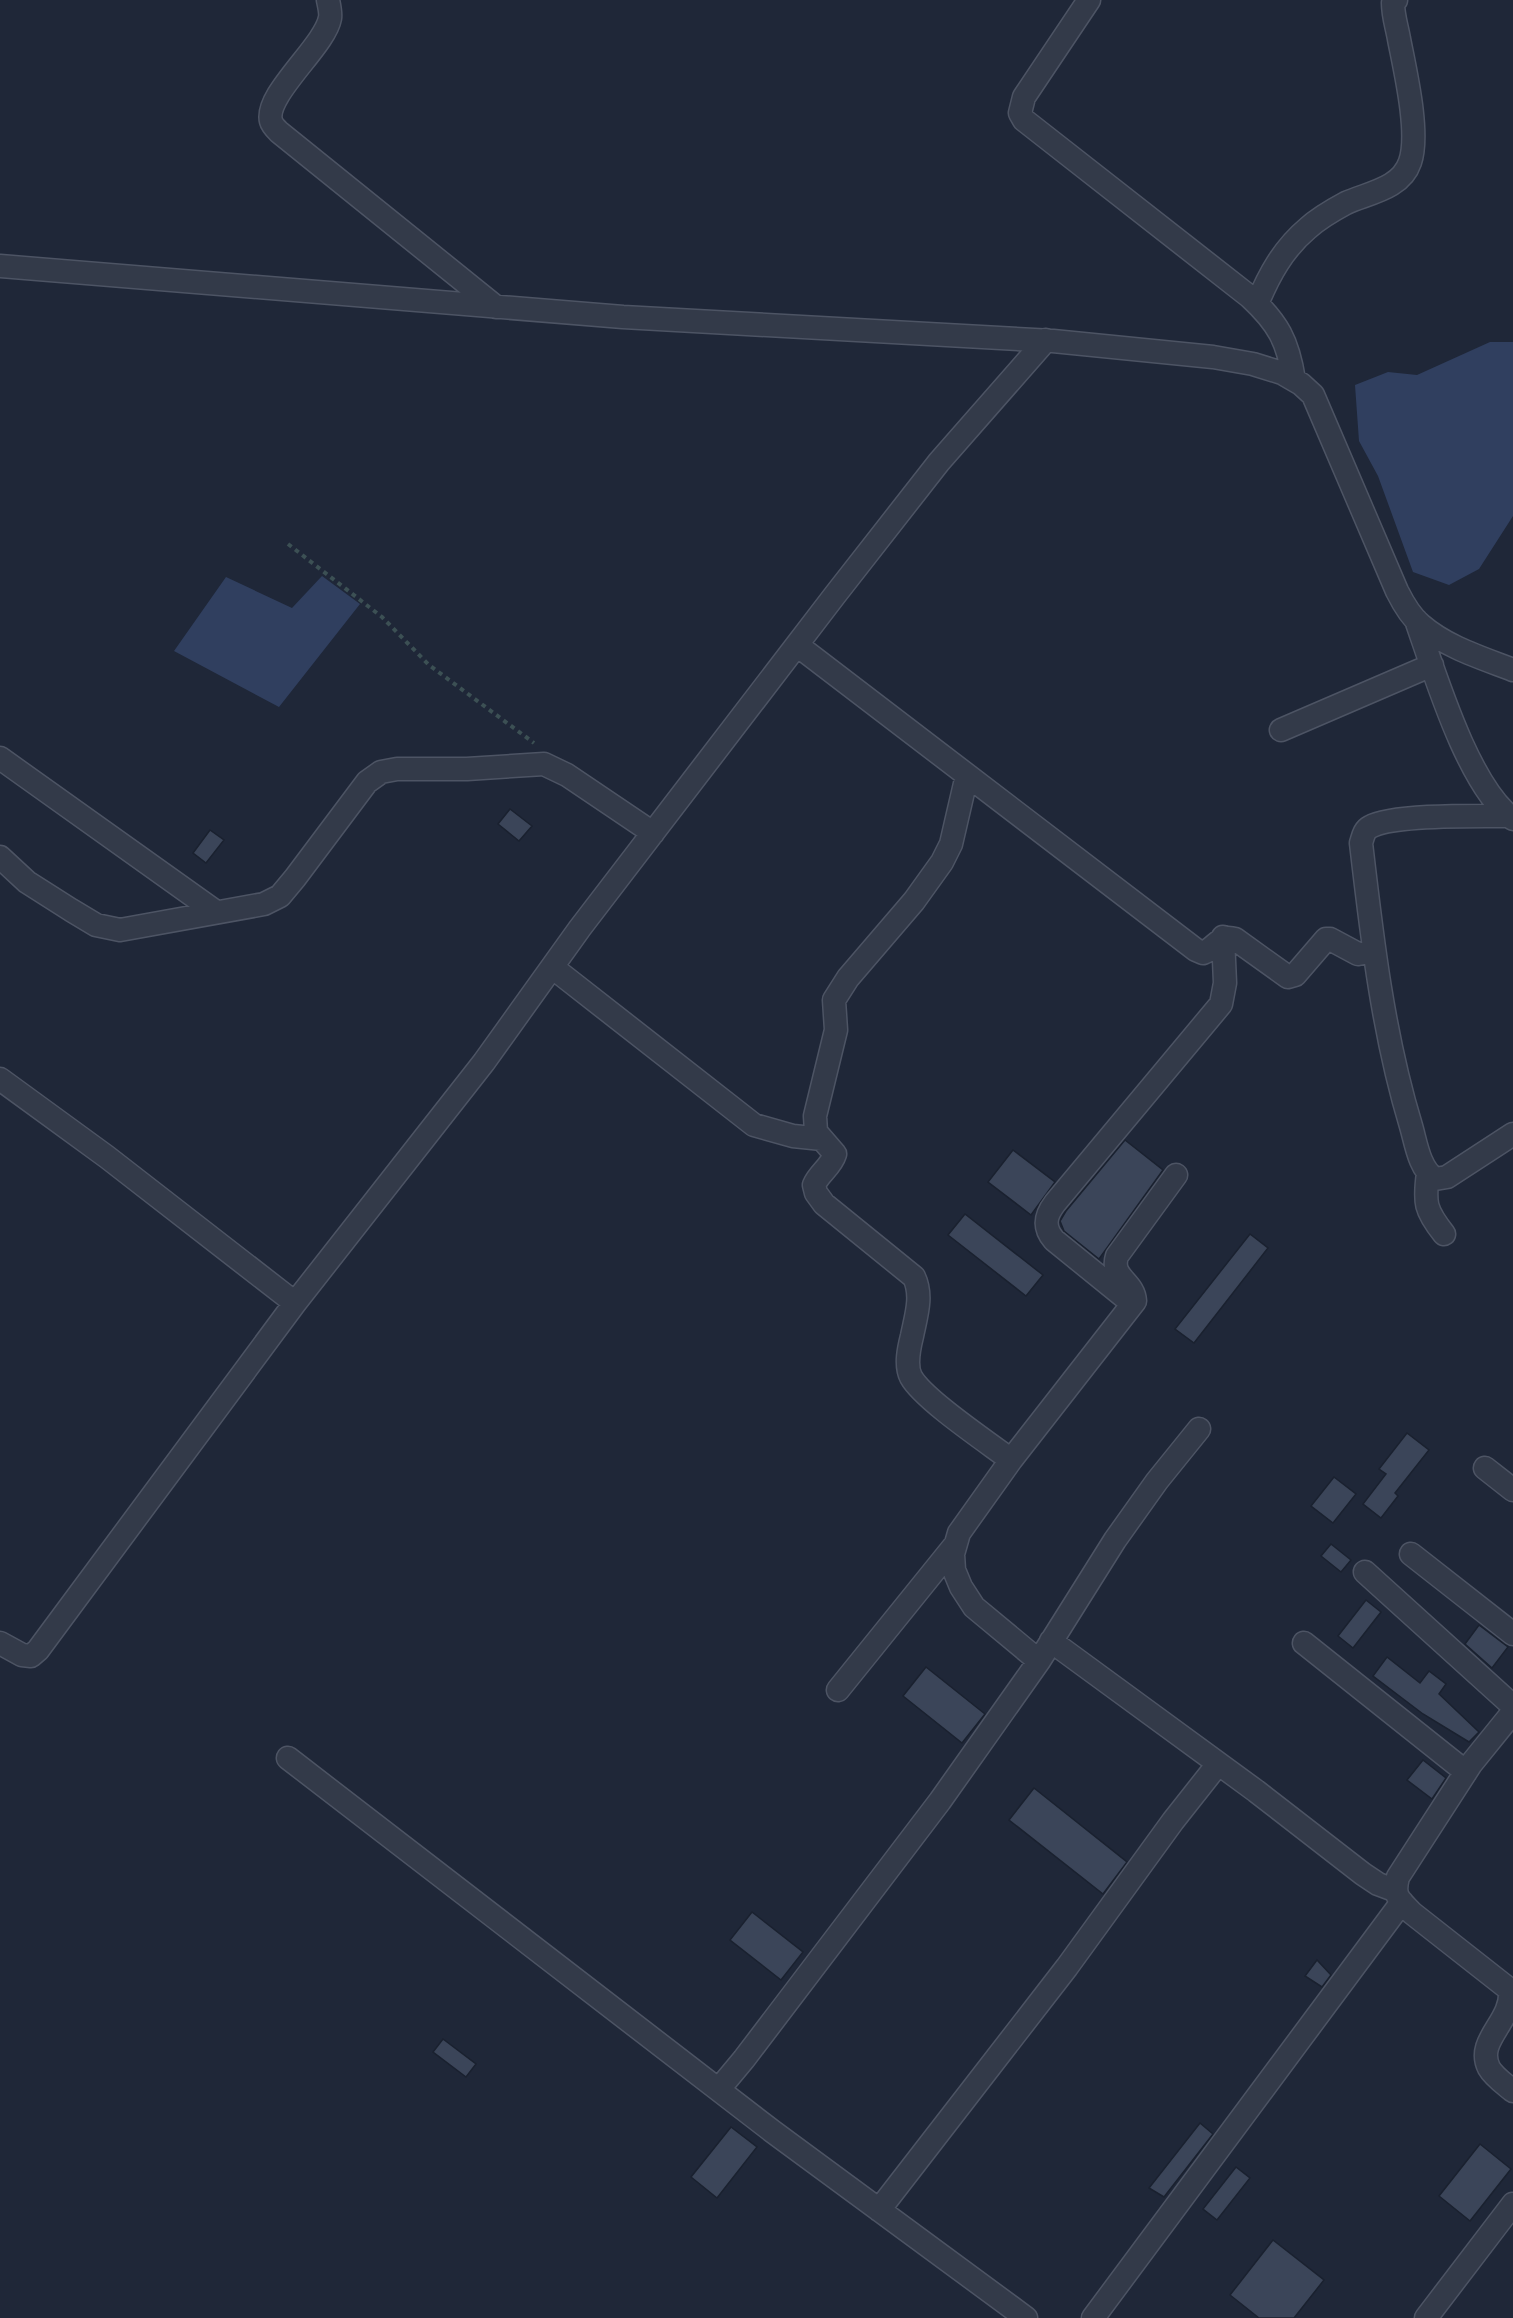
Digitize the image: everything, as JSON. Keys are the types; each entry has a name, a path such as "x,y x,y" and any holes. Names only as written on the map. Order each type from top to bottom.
{"street":[{"path":"328,0 331,18 325,31 279,94 271,109 271,122 279,132 496,307"},
{"path":"1089,0 1023,97 1020,113 1024,120 1270,316 1283,336 1294,380"},
{"path":"1257,304 1269,276 1287,249 1307,228 1348,202 1388,187 1402,175 1410,163 1412,128 1401,48 1393,12 1393,3 1396,0"},
{"path":"0,266 635,318 1046,340 1213,357 1253,364 1282,373 1313,395 1397,591 1416,620 1441,639 1513,670"},
{"path":"0,1643 22,1655 31,1656 38,1650 296,1303 484,1062 552,967 797,645 939,462 1046,340"},
{"path":"1416,620 1461,740 1485,789 1511,817"},
{"path":"797,645 1196,950 1203,953 1209,951 1223,937"},
{"path":"1281,730 1432,665"},
{"path":"0,758 216,912"},
{"path":"0,857 27,882 96,925 120,930 264,904 280,896 367,782 381,772 397,769 467,769 535,764 552,767 653,833"},
{"path":"967,775 951,844 942,862 914,901 848,978 834,1000 836,1030 815,1116 816,1132 835,1154 832,1162 817,1178 814,1185 816,1193 824,1204 914,1277 919,1287 908,1364 910,1376 933,1400 1011,1460"},
{"path":"1511,817 1392,821 1369,827 1361,843 1385,1022 1398,1083 1420,1158 1428,1173 1435,1179 1447,1177 1513,1134"},
{"path":"1223,937 1235,939 1288,977 1295,975 1326,939 1358,954 1374,951"},
{"path":"1133,1304 1054,1240 1047,1230 1047,1218 1055,1203 1221,1004 1225,983 1223,937"},
{"path":"552,967 753,1125 793,1136 822,1139"},
{"path":"0,1079 107,1157 296,1303"},
{"path":"1428,1173 1424,1201 1429,1215 1444,1234"},
{"path":"1039,1661 974,1607 960,1587 954,1570 952,1554 959,1533 1011,1460 1135,1301 1133,1292 1114,1264 1117,1256 1176,1175"},
{"path":"719,2089 744,2060 940,1801 1039,1661 1115,1540 1157,1481 1199,1429"},
{"path":"1485,1468 1513,1490"},
{"path":"838,1690 955,1545"},
{"path":"1411,1554 1513,1634"},
{"path":"1365,1572 1513,1706"},
{"path":"1051,1641 1363,1874 1398,1896 1412,1913 1510,1990 1513,2000 1511,2010 1491,2039 1487,2054 1489,2068 1513,2091"},
{"path":"1304,1643 1466,1772"},
{"path":"1093,2318 1398,1896 1398,1877 1466,1772 1513,1712"},
{"path":"288,1758 719,2089 1026,2318"},
{"path":"879,2210 1067,1967 1173,1821 1218,1764"},
{"path":"1426,2318 1491,2236 1513,2204"}],"path":[{"path":"288,544 382,617 429,665 535,744 546,755 552,767"}],"water":[{"path":"1490,342 1513,342 1513,516 1479,569 1449,585 1413,572 1378,476 1359,441 1355,385 1388,372 1417,375"},
{"path":"322,576 360,604 279,707 174,651 226,577 292,608"}],"building":[{"path":"510,809 532,826 519,841 498,824"},
{"path":"210,830 224,840 206,863 193,853"},
{"path":"1125,1140 1163,1170 1099,1259 1064,1231 1060,1221"},
{"path":"1013,1150 1055,1182 1031,1215 988,1182"},
{"path":"965,1214 1043,1275 1026,1296 948,1235"},
{"path":"1250,1234 1268,1248 1194,1343 1175,1329"},
{"path":"1407,1433 1429,1450 1395,1493 1398,1496 1381,1518 1363,1504 1386,1474 1379,1469"},
{"path":"1334,1477 1356,1494 1333,1523 1311,1506"},
{"path":"1331,1544 1351,1560 1341,1572 1321,1556"},
{"path":"1366,1600 1381,1612 1353,1648 1338,1636"},
{"path":"1479,1625 1508,1647 1492,1668 1465,1644"},
{"path":"1387,1657 1420,1683 1429,1671 1446,1684 1439,1694 1479,1732 1469,1742 1423,1714 1373,1676"},
{"path":"926,1667 985,1714 962,1743 903,1696"},
{"path":"1423,1760 1446,1778 1432,1799 1407,1780"},
{"path":"1034,1788 1127,1862 1103,1894 1009,1820"},
{"path":"752,1912 803,1952 781,1980 730,1940"},
{"path":"1317,1960 1331,1975 1322,1987 1305,1976"},
{"path":"443,2039 476,2064 466,2077 433,2052"},
{"path":"1200,2123 1213,2134 1164,2197 1149,2188"},
{"path":"731,2127 757,2147 717,2198 691,2177"},
{"path":"1480,2144 1511,2169 1470,2221 1439,2196"},
{"path":"1236,2167 1250,2178 1217,2220 1203,2209"},
{"path":"1273,2240 1324,2280 1294,2318 1259,2318 1230,2295"}]}
